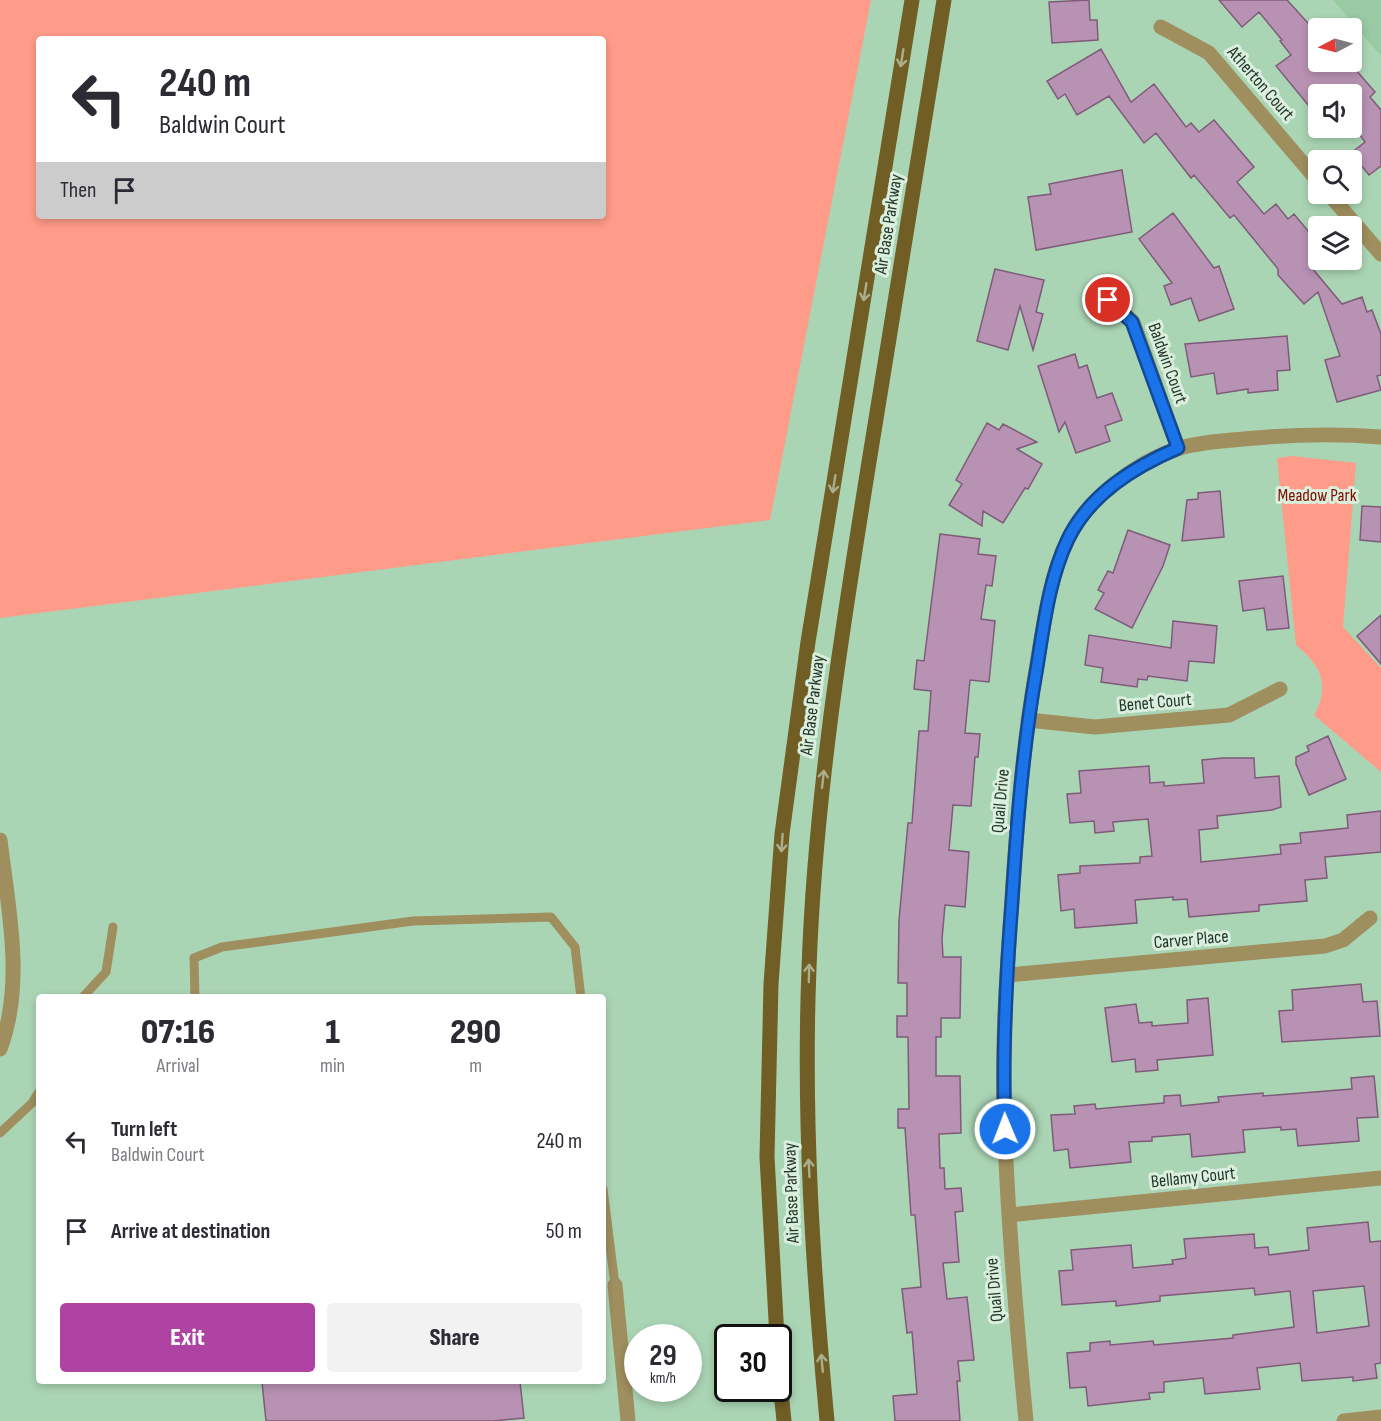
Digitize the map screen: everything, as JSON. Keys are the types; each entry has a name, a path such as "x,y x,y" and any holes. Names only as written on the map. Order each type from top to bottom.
{"main road":[{"name":"Air Base Parkway","path":"776,1324 767,1157 771,984 782,834 810,630 912,0"},
{"name":"Air Base Parkway","path":"827,1421 815,1285 808,1153 808,970 817,836 839,644 944,0"},
{"path":"782,1402 784,1421"}],"street":[{"name":"Atherton Court","path":"1161,27 1209,52 1308,169"},
{"path":"1338,204 1381,254"},
{"name":"Baldwin Court","path":"1108,300 1132,322 1178,448"},
{"name":"Quail Drive","path":"1026,1421 1009,1215 1004,1108 1007,975 1019,799 1028,720 1051,586 1068,538 1092,504 1123,476 1178,448 1274,436 1381,437"},
{"name":"Benet Court","path":"1028,720 1095,728 1229,715 1281,689"},
{"path":"0,846 13,975 11,1007 0,1049"},
{"name":"Carver Place","path":"1007,975 1325,946 1344,940 1370,918"},
{"name":"Bellamy Court","path":"1009,1215 1381,1178"},
{"path":"615,1285 628,1421"},
{"path":"1344,1421 1381,1417"}],"lane":[{"path":"195,994 194,958 222,947 412,921 551,917 575,947 581,994"},
{"path":"86,994 106,972 113,927"},
{"path":"0,1133 36,1102"},
{"path":"606,1213 615,1285"}],"shaded area":[{"path":"1333,0 1381,0 1381,56 1362,34 1362,18 1348,18"}],"green space":[{"path":"0,0 871,0 770,520 0,618"},
{"name":"Meadow Park","path":"1292,456 1356,463 1343,627 1381,668 1381,772 1314,715 1322,694 1321,677 1312,661 1296,645 1277,458"}],"building":[{"path":"1089,0 1090,20 1097,20 1098,40 1052,43 1049,2"},
{"path":"1219,0 1287,0 1308,23 1308,72 1358,72 1375,92 1370,97 1381,110 1381,166 1369,175 1362,166 1362,150 1355,150 1365,142 1362,138 1362,84 1308,84 1308,105 1276,66 1291,55 1259,12 1242,27"},
{"path":"1101,49 1131,102 1154,84 1186,127 1191,123 1199,132 1214,120 1254,167 1237,182 1264,214 1276,204 1288,219 1294,214 1308,231 1308,270 1314,270 1342,304 1362,297 1367,312 1372,310 1381,334 1381,375 1377,376 1381,390 1337,402 1325,360 1340,356 1318,292 1304,304 1278,275 1278,269 1234,215 1230,218 1194,175 1191,178 1156,133 1144,143 1109,96 1077,115 1065,94 1058,99 1047,81"},
{"path":"1122,170 1132,232 1036,250 1028,197 1051,194 1049,184"},
{"path":"1173,213 1214,268 1219,266 1234,309 1199,321 1191,298 1171,305 1164,286 1172,283 1139,239"},
{"path":"995,269 1044,280 1036,312 1043,314 1033,350 1020,306 1008,350 977,341"},
{"path":"1287,336 1290,370 1277,371 1278,390 1248,393 1248,389 1217,394 1214,373 1191,377 1185,344"},
{"path":"1075,354 1079,368 1087,365 1097,398 1112,393 1122,420 1105,426 1110,441 1076,453 1065,422 1059,432 1038,366"},
{"path":"987,423 999,430 1003,424 1037,442 1017,449 1042,464 1028,489 1025,488 1003,523 983,511 982,526 949,505 962,484 956,480"},
{"path":"1220,491 1224,537 1182,541 1187,500 1198,499 1198,493"},
{"path":"1362,506 1381,507 1381,542 1360,540"},
{"path":"1128,530 1170,545 1163,566 1132,628 1095,609 1104,593 1098,590 1108,571 1113,573"},
{"path":"940,534 980,539 978,554 996,556 992,586 986,585 981,619 995,621 989,682 970,680 965,733 980,734 978,757 975,757 971,806 953,805 949,850 969,852 965,907 945,905 942,939 943,957 961,957 960,1018 941,1018 941,1037 936,1037 936,1076 960,1076 961,1133 939,1134 940,1168 944,1168 945,1189 961,1188 963,1211 955,1212 959,1262 943,1263 947,1299 967,1297 974,1360 958,1361 960,1421 895,1421 893,1396 917,1394 912,1332 907,1333 902,1289 921,1287 915,1215 911,1215 905,1128 898,1128 898,1109 909,1109 908,1037 897,1037 897,1016 907,1016 907,983 898,983 899,920 908,823 912,823 919,731 928,731 931,691 914,689 917,660 924,661"},
{"path":"1283,576 1289,628 1267,630 1264,608 1243,611 1239,581"},
{"path":"1381,615 1381,664 1357,636"},
{"path":"1173,621 1217,626 1214,663 1189,661 1187,681 1148,676 1147,680 1138,679 1137,687 1101,682 1103,668 1085,665 1089,635 1171,648"},
{"path":"1328,736 1346,779 1309,795 1296,764 1296,757 1309,751 1307,746"},
{"path":"1254,758 1255,778 1279,776 1281,807 1217,816 1218,828 1199,830 1201,862 1281,854 1280,845 1301,843 1300,833 1348,828 1347,815 1381,811 1381,852 1325,857 1327,878 1305,880 1307,901 1259,905 1259,911 1189,917 1187,899 1173,900 1173,897 1135,900 1137,923 1075,928 1074,909 1061,911 1058,875 1080,873 1080,866 1140,863 1140,857 1152,856 1148,819 1113,822 1114,831 1095,833 1094,821 1070,823 1067,794 1081,793 1079,771 1149,766 1150,783 1164,782 1164,786 1204,783 1202,760"},
{"path":"1361,984 1363,1002 1377,1001 1380,1036 1282,1042 1279,1011 1293,1010 1292,990"},
{"path":"1208,998 1213,1055 1157,1060 1158,1070 1136,1072 1135,1059 1112,1062 1105,1008 1136,1004 1139,1023 1152,1022 1152,1026 1188,1023 1187,1000"},
{"path":"1374,1076 1378,1117 1357,1118 1359,1141 1298,1146 1296,1129 1281,1130 1281,1127 1243,1130 1245,1152 1192,1157 1190,1134 1152,1137 1152,1141 1129,1142 1131,1162 1070,1168 1068,1149 1054,1151 1051,1115 1075,1114 1074,1106 1095,1104 1096,1109 1164,1103 1164,1096 1180,1095 1181,1106 1219,1102 1218,1097 1352,1089 1351,1078"},
{"path":"1368,1222 1370,1242 1381,1241 1381,1363 1375,1364 1377,1378 1353,1381 1353,1377 1302,1381 1300,1363 1257,1368 1260,1389 1205,1394 1203,1378 1164,1382 1164,1392 1149,1393 1150,1399 1088,1406 1086,1387 1070,1388 1067,1353 1090,1351 1090,1343 1110,1341 1110,1345 1153,1341 1154,1345 1233,1338 1233,1335 1294,1327 1290,1291 1255,1295 1254,1288 1160,1296 1160,1301 1116,1306 1116,1301 1062,1305 1059,1271 1073,1270 1071,1250 1131,1245 1133,1268 1173,1264 1172,1260 1186,1258 1184,1239 1254,1234 1255,1248 1268,1247 1269,1255 1309,1250 1307,1228","holes":["1364,1286 1369,1326 1317,1333 1313,1291"]},
{"path":"262,1384 520,1384 524,1418 493,1421 266,1421"}],"route":[{"path":"1005,1129 1007,975 1019,799 1028,720 1051,586 1068,538 1092,504 1123,476 1178,448 1132,322 1108,300"}]}
